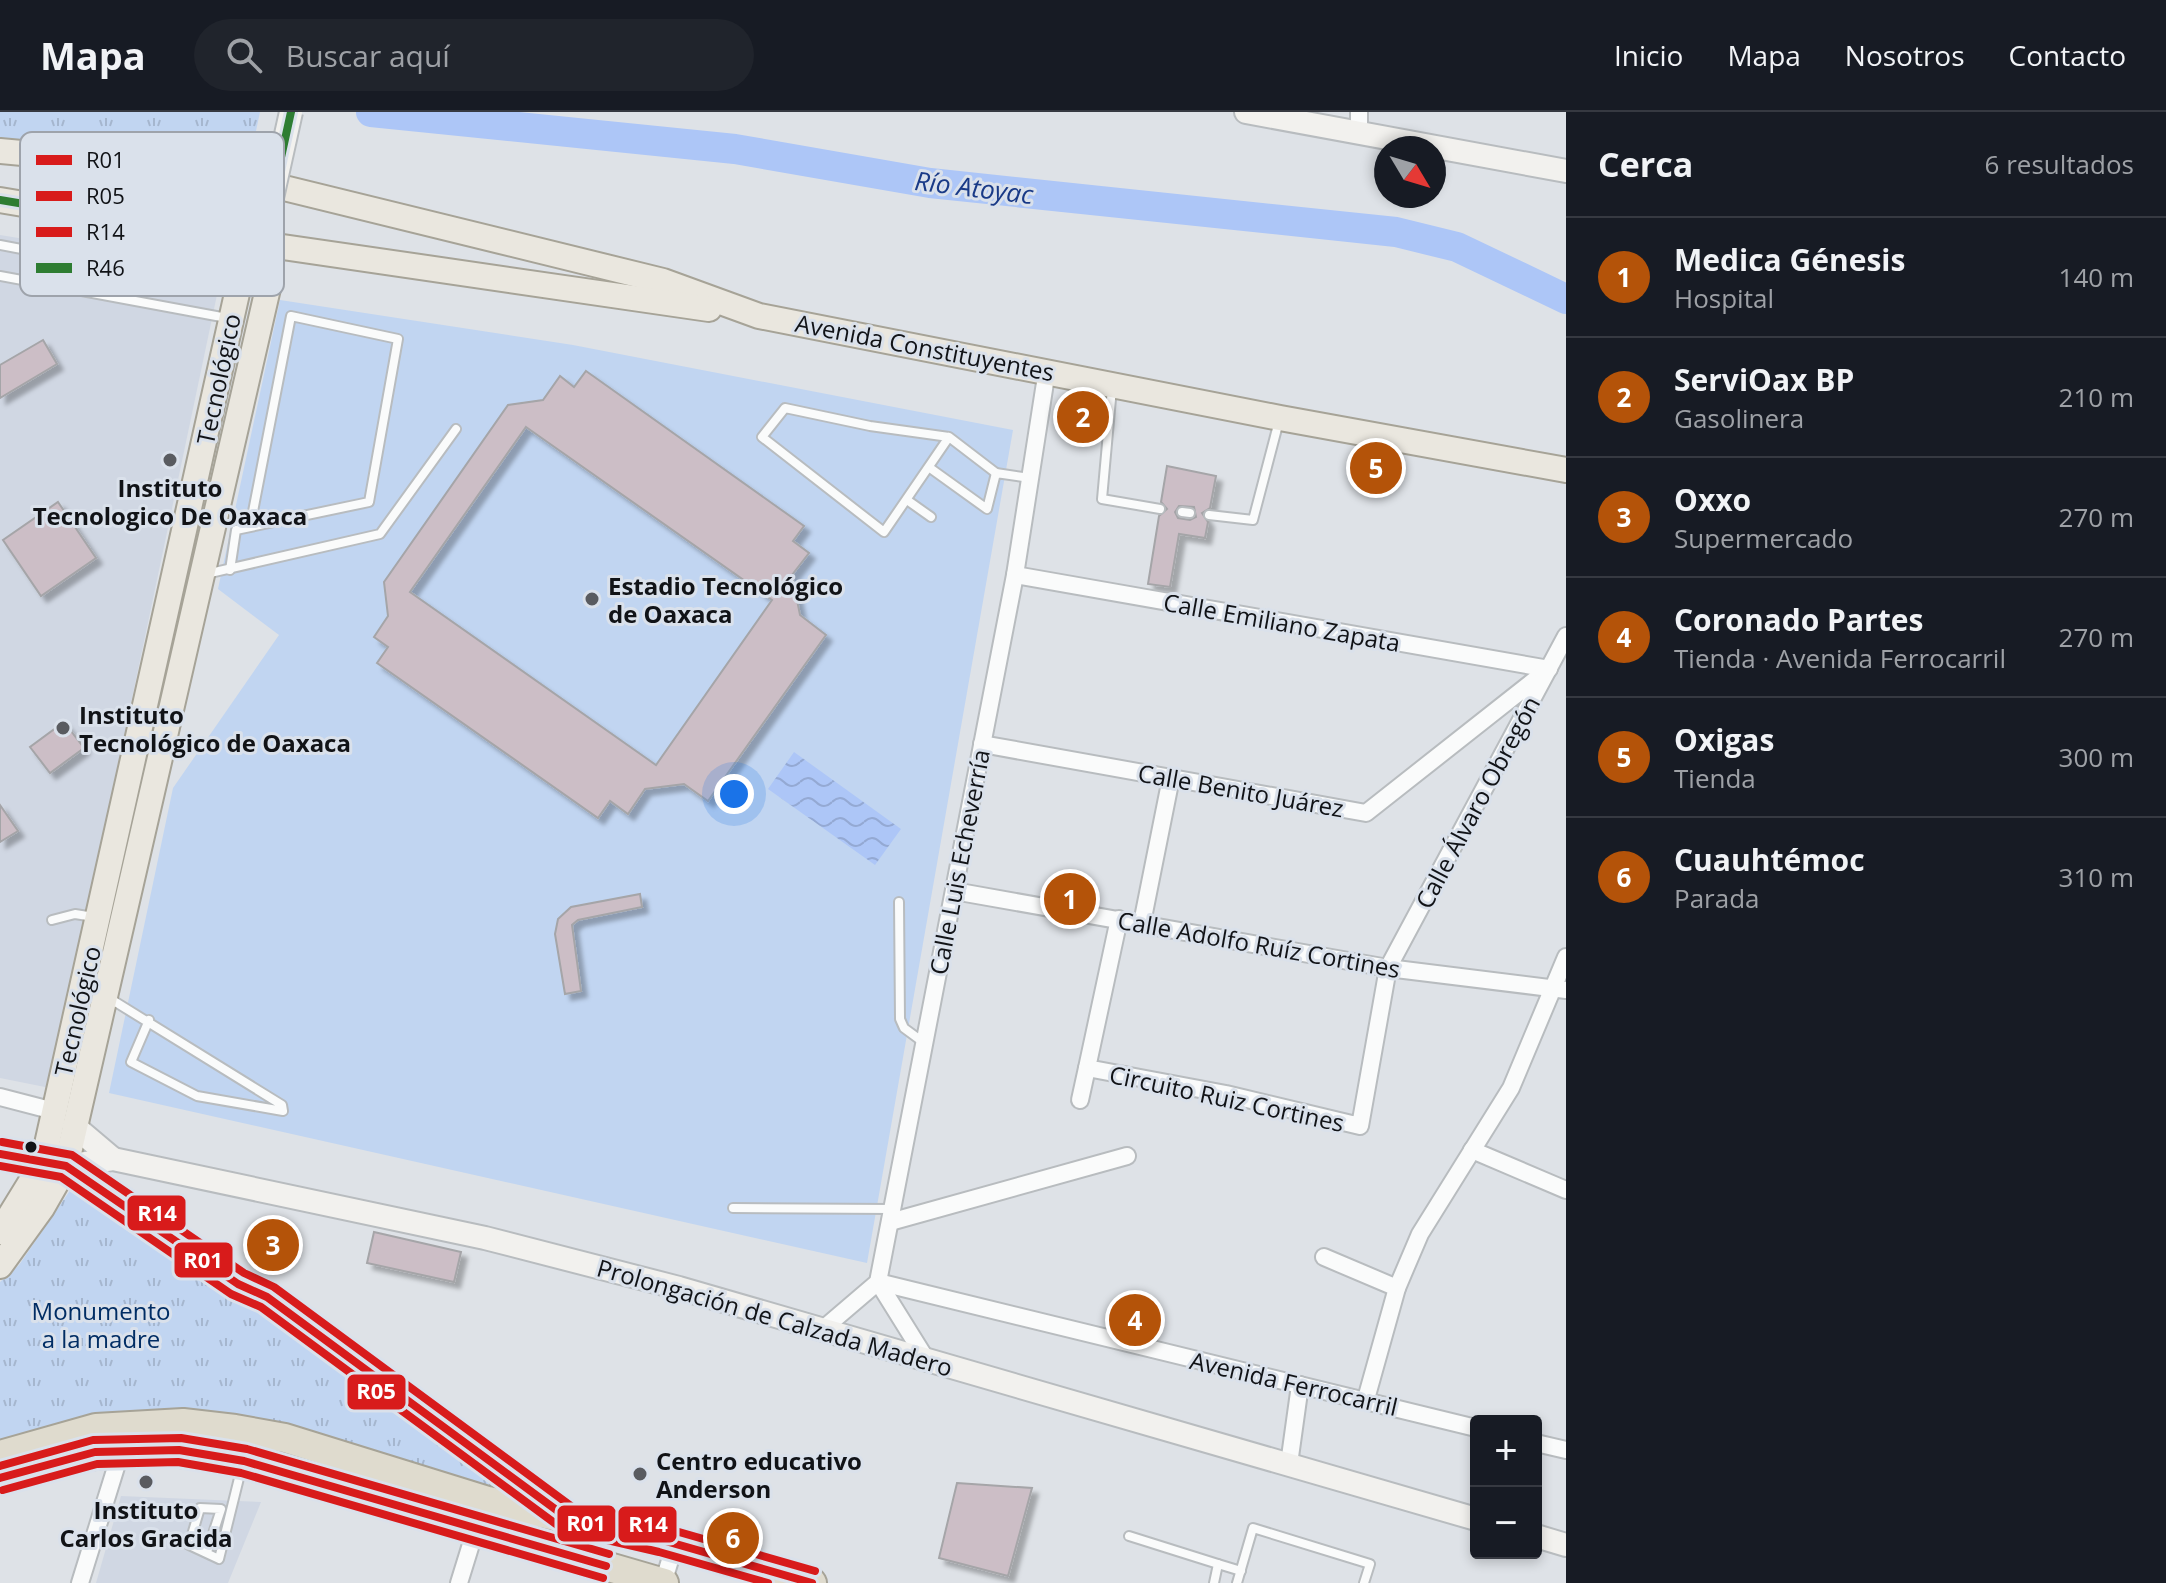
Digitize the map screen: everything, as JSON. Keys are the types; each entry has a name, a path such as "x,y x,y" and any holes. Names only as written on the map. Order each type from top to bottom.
{"highway":[{"path":"0,1455 96,1428 183,1423 285,1438 488,1501 675,1544 812,1583"},
{"path":"0,1478 65,1458 121,1451 179,1450 244,1461 664,1583"}],"main road":[{"name":"Avenida Constituyentes","path":"0,151 20,153"},
{"name":"Avenida Constituyentes","path":"284,190 663,281 759,316 1280,418 1566,470"},
{"path":"0,200 20,203"},
{"path":"284,247 759,316"},
{"name":"Tecnológico","path":"54,1164 74,1126 104,996 125,852 190,508 237,296"},
{"name":"Tecnológico","path":"54,1164 54,1111 98,918 125,852 202,575 266,296"},
{"path":"0,1232 54,1164"},
{"path":"0,1266 42,1208 54,1164"},
{"path":"54,1164 238,1284 267,1297 570,1520"}],"street":[{"path":"284,144 291,112"},
{"path":"1246,112 1359,122 1566,171"},
{"name":"Calle Luis Echeverría","path":"878,1282 1015,575 1047,370"},
{"path":"190,508 216,514"},
{"name":"Calle Emiliano Zapata","path":"1015,575 1549,669"},
{"name":"Calle Álvaro Obregón","path":"1388,968 1566,636"},
{"name":"Calle Benito Juárez","path":"982,744 1366,813 1549,669"},
{"path":"1142,923 1171,778"},
{"name":"Calle Adolfo Ruíz Cortines","path":"954,891 1388,968 1558,990"},
{"name":"Circuito Ruiz Cortines","path":"1119,919 1087,1068 1226,1094 1360,1126 1388,968"},
{"path":"1366,1399 1397,1288 1420,1234 1511,1088 1558,990 1566,957"},
{"path":"1080,1100 1087,1068"},
{"path":"0,1097 54,1111"},
{"path":"74,1126 113,1159"},
{"path":"1472,1150 1566,1190"},
{"name":"Prolongación de Calzada Madero","path":"0,1154 54,1164 113,1159 485,1238 823,1329 1470,1517"},
{"path":"891,1215 1127,1156"},
{"path":"1324,1257 1397,1288"},
{"path":"823,1329 878,1282 926,1359"},
{"name":"Avenida Ferrocarril","path":"878,1282 1470,1426"},
{"path":"1289,1464 1300,1385"},
{"path":"1542,1444 1566,1450"},
{"path":"80,1583 121,1451"},
{"path":"459,1583 476,1528"},
{"path":"1542,1538 1566,1545"},
{"path":"664,1583 675,1544"}],"lane":[{"path":"0,245 20,249"},
{"path":"0,276 20,280"},
{"path":"108,296 232,319"},
{"path":"230,570 236,530 369,502 398,339 291,316 250,527"},
{"path":"1112,384 1102,499 1160,509"},
{"path":"949,437 884,532 762,437 785,408 870,426 949,437 996,473 1030,478"},
{"path":"1209,515 1253,520 1280,418"},
{"path":"202,575 380,534 456,429"},
{"path":"930,468 987,509 996,473"},
{"path":"907,500 931,517"},
{"path":"899,902 900,1019 904,1028 924,1043"},
{"path":"52,920 75,914 98,918"},
{"path":"104,996 149,1020 282,1105 283,1111 197,1096 131,1062 149,1020"},
{"path":"733,1208 891,1215"},
{"path":"207,1552 221,1509 200,1508 189,1545 219,1559 233,1492 244,1461"},
{"path":"1237,1583 1253,1528 1370,1564 1364,1583"},
{"path":"1129,1536 1241,1571"},
{"path":"1214,1583 1218,1564"}],"shaded area":[{"name":"Instituto Tecnológico de Oaxaca","path":"0,235 20,238 20,296 217,296 50,1088 0,1078"},
{"path":"121,1496 261,1502 228,1583 96,1583"}],"green space":[{"path":"0,112 260,112 256,132 20,132 20,146 0,144"},
{"name":"Instituto Tecnológico de Oaxaca","path":"280,300 573,345 1013,430 867,1263 109,1093 173,788 279,635 218,589"},
{"name":"Monumento a la madre","path":"71,1189 290,1325 521,1498 208,1426 0,1449 0,1282 19,1265"}],"water":[{"path":"794,752 901,829 875,865 768,789"}],"building":[{"path":"43,340 57,364 0,398 0,365"},
{"path":"586,371 804,526 793,541 809,553 792,575 800,615 826,635 708,801 684,784 645,789 628,814 610,801 598,818 377,663 388,647 374,637 388,616 384,582 508,405 543,400 560,376 574,387","holes":["526,427 772,600 656,765 410,592"]},
{"path":"1167,466 1216,476 1210,508 1202,513 1208,522 1205,538 1179,534 1170,587 1148,584 1159,516 1167,509 1161,502","holes":["1179,506 1194,507 1196,517 1190,520 1178,518 1175,512"]},
{"path":"58,502 96,558 41,596 3,540"},
{"path":"64,722 84,748 50,773 30,747"},
{"path":"0,805 18,831 0,842"},
{"path":"640,894 642,907 578,920 572,925 581,991 565,994 555,934 558,919 571,907"},
{"path":"374,1232 461,1252 454,1282 367,1263"},
{"path":"957,1483 1032,1488 1008,1576 939,1558"}],"waterway":[{"name":"Río Atoyac","path":"371,112 735,149 930,183 1396,232 1457,247 1566,299"}],"transit line":[{"name":"R46","path":"284,144 291,112"},
{"name":"R46","path":"0,200 20,203"},
{"name":"R14","path":"2,1142 72,1155 244,1273 274,1287 575,1509 665,1528 815,1571"},
{"name":"R01","path":"0,1154 66,1166 238,1284 267,1297 570,1520 662,1540 812,1583"},
{"name":"R05","path":"0,1166 61,1177 231,1294 261,1307 564,1530 659,1552 768,1583"},
{"name":"R14","path":"0,1466 93,1440 181,1438 247,1449 609,1554"},
{"name":"R01","path":"0,1478 95,1452 179,1450 244,1461 606,1566"},
{"name":"R05","path":"3,1490 97,1464 178,1462 241,1473 603,1578"}],"place":[{"name":"ServiOax BP","path":"1083,417"},
{"name":"Instituto Tecnologico De Oaxaca","path":"170,460"},
{"name":"Oxigas","path":"1376,468"},
{"name":"Estadio Tecnológico de Oaxaca","path":"592,599"},
{"name":"Instituto Tecnológico de Oaxaca","path":"63,728"},
{"name":"Medica Génesis","path":"1070,899"},
{"name":"Oxxo","path":"273,1245"},
{"name":"Coronado Partes","path":"1135,1320"},
{"name":"Centro educativo Anderson","path":"640,1474"},
{"name":"Instituto Carlos Gracida","path":"146,1482"},
{"name":"Cuauhtémoc","path":"733,1538"}]}
